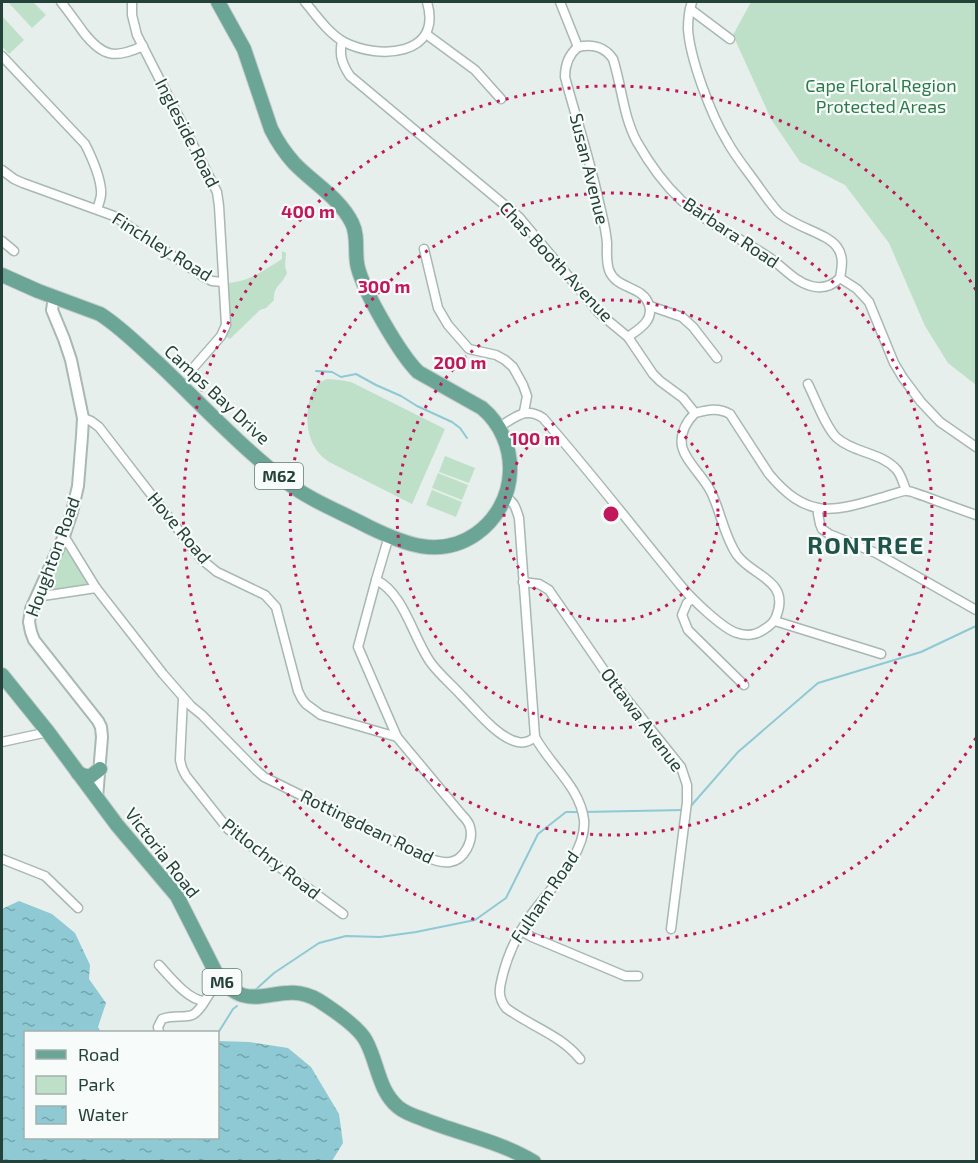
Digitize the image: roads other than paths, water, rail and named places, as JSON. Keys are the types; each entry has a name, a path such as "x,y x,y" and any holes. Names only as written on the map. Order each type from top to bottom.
{"main road":[{"name":"Camps Bay Drive","path":"2,275 100,314 116,325 268,467 293,487 389,536 425,548 460,542 487,525 501,507 510,472 510,459 499,427 482,408 418,372 404,355 375,306 358,268 352,225 337,202 295,164 276,140 244,49 218,2"},
{"name":"Victoria Road","path":"2,675 48,732 117,825 177,896 222,982"},
{"path":"78,773 91,776 100,769"},
{"name":"M6","path":"222,982 243,996 295,993 318,1000 361,1033 369,1048 382,1086 398,1107 431,1123 515,1151 534,1161"}],"street":[{"path":"61,2 94,45 103,51 117,54 143,46"},
{"name":"Ingleside Road","path":"132,2 133,21 143,46 217,192 226,326 221,336 194,367"},
{"path":"305,2 321,22 342,41 377,52 400,51 420,41 426,34 429,23 427,2"},
{"path":"560,2 578,47"},
{"path":"691,5 730,39"},
{"path":"691,5 688,28 695,59 710,105 727,142 778,212 798,225 830,239 836,245 842,259 840,278 857,289 868,302 894,363 903,378 940,422 976,447"},
{"path":"426,34 475,70 501,99"},
{"name":"Chas Booth Avenue","path":"342,41 341,60 350,76 519,217 599,313 628,337 653,374 683,398 695,413"},
{"name":"Barbara Road","path":"578,47 597,47 609,53 613,59 626,116 637,142 661,178 682,201 710,222 771,258 802,283 818,287 827,286 840,278"},
{"name":"Susan Avenue","path":"578,47 569,56 565,77 599,201 607,241 606,260 612,277 618,283 640,292 650,306"},
{"path":"2,56 85,144 101,189 97,209"},
{"name":"Finchley Road","path":"2,170 23,183 114,216 204,277 212,281 223,282"},
{"path":"2,241 14,251"},
{"path":"424,249 438,308 448,325 469,349 496,355 513,367 524,385 526,396 524,412"},
{"name":"Houghton Road","path":"54,297 52,310 69,352 83,418 81,462 72,512 64,536 31,609 29,622 34,640 98,721 101,728 97,798"},
{"path":"628,337 645,324 649,318 650,306 682,317 693,327 717,358"},
{"path":"808,384 834,435 850,447 892,465 900,474 906,490"},
{"path":"499,427 524,412 543,418 692,599 731,631 739,634 756,633 775,621 779,601 776,588 771,582 742,562 736,553 729,541 712,492 684,453 682,432 695,413 720,409 730,414 775,482 794,498 818,508 832,510 849,507 906,490 976,515"},
{"name":"Hove Road","path":"83,418 99,427 201,559 217,572 265,595 276,607 298,692 306,704 321,715 397,736"},
{"name":"Fulham Road","path":"505,497 516,508 519,518 535,737 572,789 581,808 584,829 575,857 521,931 512,947 499,993 502,1004 510,1011 565,1043 580,1059"},
{"path":"818,508 822,529 829,534 876,553 976,610"},
{"name":"Rottingdean Road","path":"64,536 96,588 163,674 183,698 264,777 426,857 443,862 455,861 467,849 471,836 470,826 397,736 358,647 389,536"},
{"path":"375,580 388,588 396,597 425,654 435,668 489,723 500,733 518,742 525,743 535,737"},
{"name":"Ottawa Avenue","path":"523,582 539,584 549,590 608,676 681,767 687,785 687,802 671,929"},
{"path":"36,597 96,588"},
{"path":"692,599 687,603 682,615 688,630 744,685"},
{"path":"775,621 880,654"},
{"name":"Pitlochry Road","path":"183,698 180,760 186,776 228,829 343,914"},
{"path":"2,742 48,732"},
{"path":"2,859 45,876 78,908"},
{"path":"521,931 625,976 638,976"},
{"path":"159,965 178,985 199,1001 204,1001"},
{"path":"159,1031 158,1027 162,1019 175,1016 188,1017 197,1012 213,989 222,982"}],"water":[{"path":"19,901 52,914 75,933 90,965 89,979 106,1003 98,1027 100,1031 24,1031 24,1139 219,1139 219,1041 249,1042 288,1048 311,1067 339,1114 343,1143 332,1161 2,1161 2,911"}],"waterway":[{"path":"316,371 332,372 341,377 356,374 452,422 467,438"},
{"path":"690,807 738,752 818,683 921,652 976,626"},
{"path":"584,812 683,810"},
{"path":"253,992 274,973 319,943 346,936 380,937 416,932 475,920 506,898 538,834 566,812 580,812"},
{"path":"219,1031 237,1006"}],"district":[{"name":"RONTREE","path":"866,546"}],"park label":[{"name":"Cape Floral Region Protected Areas","path":"881,96"}]}
